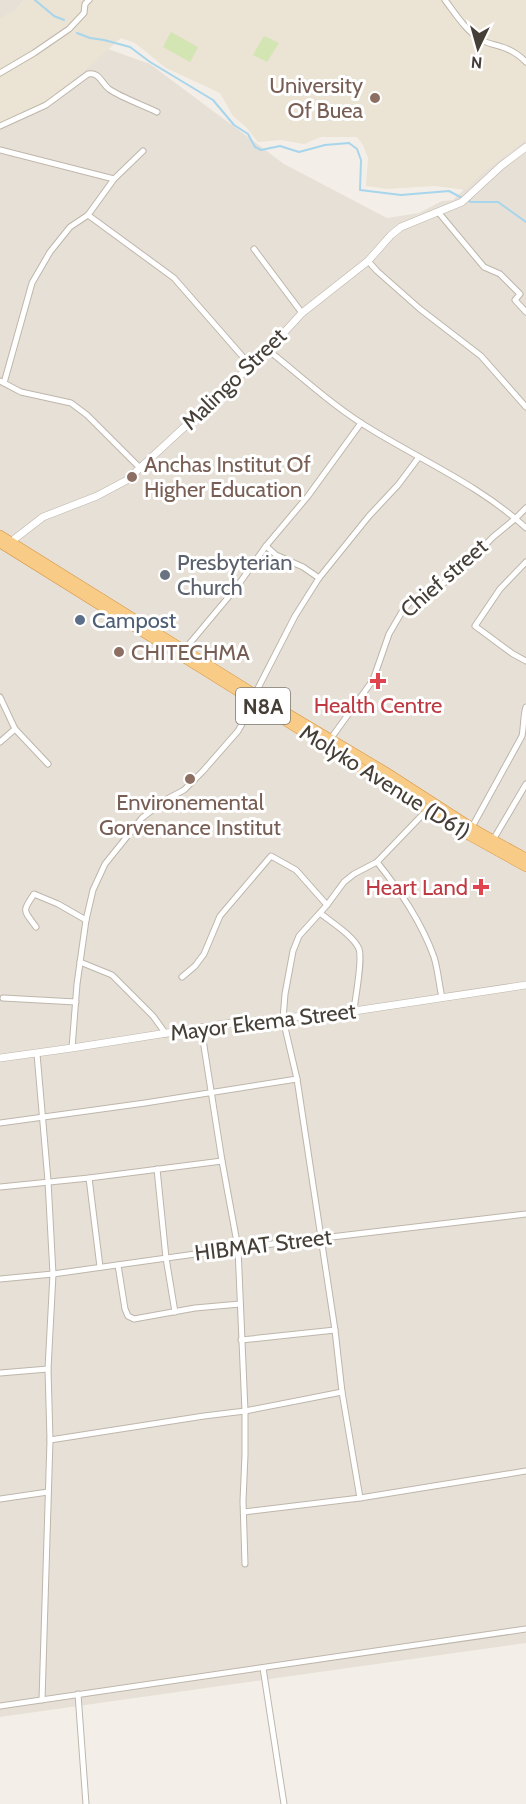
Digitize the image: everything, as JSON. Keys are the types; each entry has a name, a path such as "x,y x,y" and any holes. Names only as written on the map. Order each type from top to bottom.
{"highway":[{"name":"Molyko Avenue (D61)","path":"0,535 4,544 123,621 526,858"},
{"name":"Molyko Avenue (D61)","path":"4,544 185,649 255,697"},
{"name":"Molyko Avenue (D61)","path":"329,742 428,809 526,867"}],"street":[{"path":"0,73 69,29 84,13 85,4 89,0"},
{"path":"445,0 477,38 488,44 504,47 516,53 526,62"},
{"path":"0,126 44,106 90,74 98,76 111,90 157,111"},
{"name":"Malingo Street","path":"4,544 43,517 127,480 268,350 302,313 368,261 391,235 401,227 439,213 464,200 501,166 526,147"},
{"path":"0,150 114,179"},
{"path":"140,468 87,415 71,403 21,392 2,382 32,283 50,252 70,227 88,215 114,179 143,151"},
{"path":"439,213 484,267 500,274 520,294 515,300 526,312"},
{"path":"88,215 174,278 250,365"},
{"path":"254,249 302,313"},
{"path":"368,261 403,295 481,356 526,407"},
{"path":"268,350 361,423 479,492 516,518 526,528"},
{"path":"185,649 308,496 361,423"},
{"path":"72,1048 86,920 96,881 105,864 142,818 165,800 188,788 238,731 291,623 319,578 419,457"},
{"name":"Chief street","path":"329,742 373,680 389,633 403,610 410,602 444,583 526,508"},
{"path":"266,546 276,555 303,567 319,578"},
{"path":"526,562 500,589 475,626 526,661"},
{"path":"0,697 15,729 48,764"},
{"path":"472,827 522,735 526,707"},
{"path":"0,741 15,729"},
{"path":"493,840 526,784"},
{"path":"360,1498 342,1392 335,1330 297,1079 283,1019 285,994 293,951 299,936 344,882 377,862 428,809"},
{"path":"182,977 204,954 220,916 271,856 296,870 327,905"},
{"path":"377,862 405,898 428,944 434,959 442,998"},
{"path":"36,927 25,911 34,894 86,920"},
{"path":"320,913 358,946 360,959 354,1011"},
{"path":"80,962 112,975 153,1016 166,1034"},
{"name":"Mayor Ekema Street","path":"0,1058 201,1027 354,1011 526,986"},
{"path":"3,998 76,1002"},
{"path":"201,1027 238,1248 245,1411 243,1512 245,1564"},
{"path":"37,1054 53,1274 48,1369 50,1440 42,1700"},
{"path":"0,1123 211,1094 297,1079"},
{"path":"0,1187 222,1161"},
{"path":"157,1169 166,1258 175,1312"},
{"path":"89,1178 100,1267"},
{"name":"HIBMAT Street","path":"0,1280 238,1248 526,1214"},
{"path":"118,1264 125,1309 128,1316 134,1319 195,1308 240,1304"},
{"path":"241,1340 335,1330"},
{"path":"0,1373 48,1369"},
{"path":"50,1440 245,1411 342,1392"},
{"path":"243,1512 360,1498 526,1472"},
{"path":"0,1499 48,1492"},
{"path":"0,1706 526,1629"},
{"path":"263,1668 284,1804"},
{"path":"78,1694 86,1804"}],"shaded area":[{"path":"0,0 24,0 17,9 111,50 150,64 284,164 387,218 419,213 442,201 453,200 480,174 526,139 526,1643 0,1717"},
{"name":"University Of Buea","path":"24,0 526,0 526,139 480,174 465,190 435,186 387,189 366,186 368,158 357,137 321,137 304,144 281,140 258,142 233,116 220,93 166,68 135,43 121,38 45,103 0,123 0,19 20,6"}],"green space":[{"path":"171,32 198,47 190,62 163,47"},
{"path":"264,36 279,43 267,62 253,55"}],"waterway":[{"path":"35,0 54,16 64,20"},
{"path":"77,33 130,47 150,62 213,100 234,125 248,134 255,147 261,150 280,146 299,152 325,145 349,143 357,149 361,160 360,190 401,195 449,191 462,198"},
{"path":"467,200 498,202 526,222"}],"place":[{"name":"University Of Buea","path":"375,98"},
{"name":"Anchas Institut Of Higher Education","path":"132,477"},
{"name":"Presbyterian Church","path":"165,575"},
{"name":"Campost","path":"80,620"},
{"name":"CHITECHMA","path":"119,652"},
{"name":"Health Centre","path":"378,681"},
{"name":"Environemental Gorvenance Institut","path":"190,779"},
{"name":"Heart Land","path":"481,887"}]}
